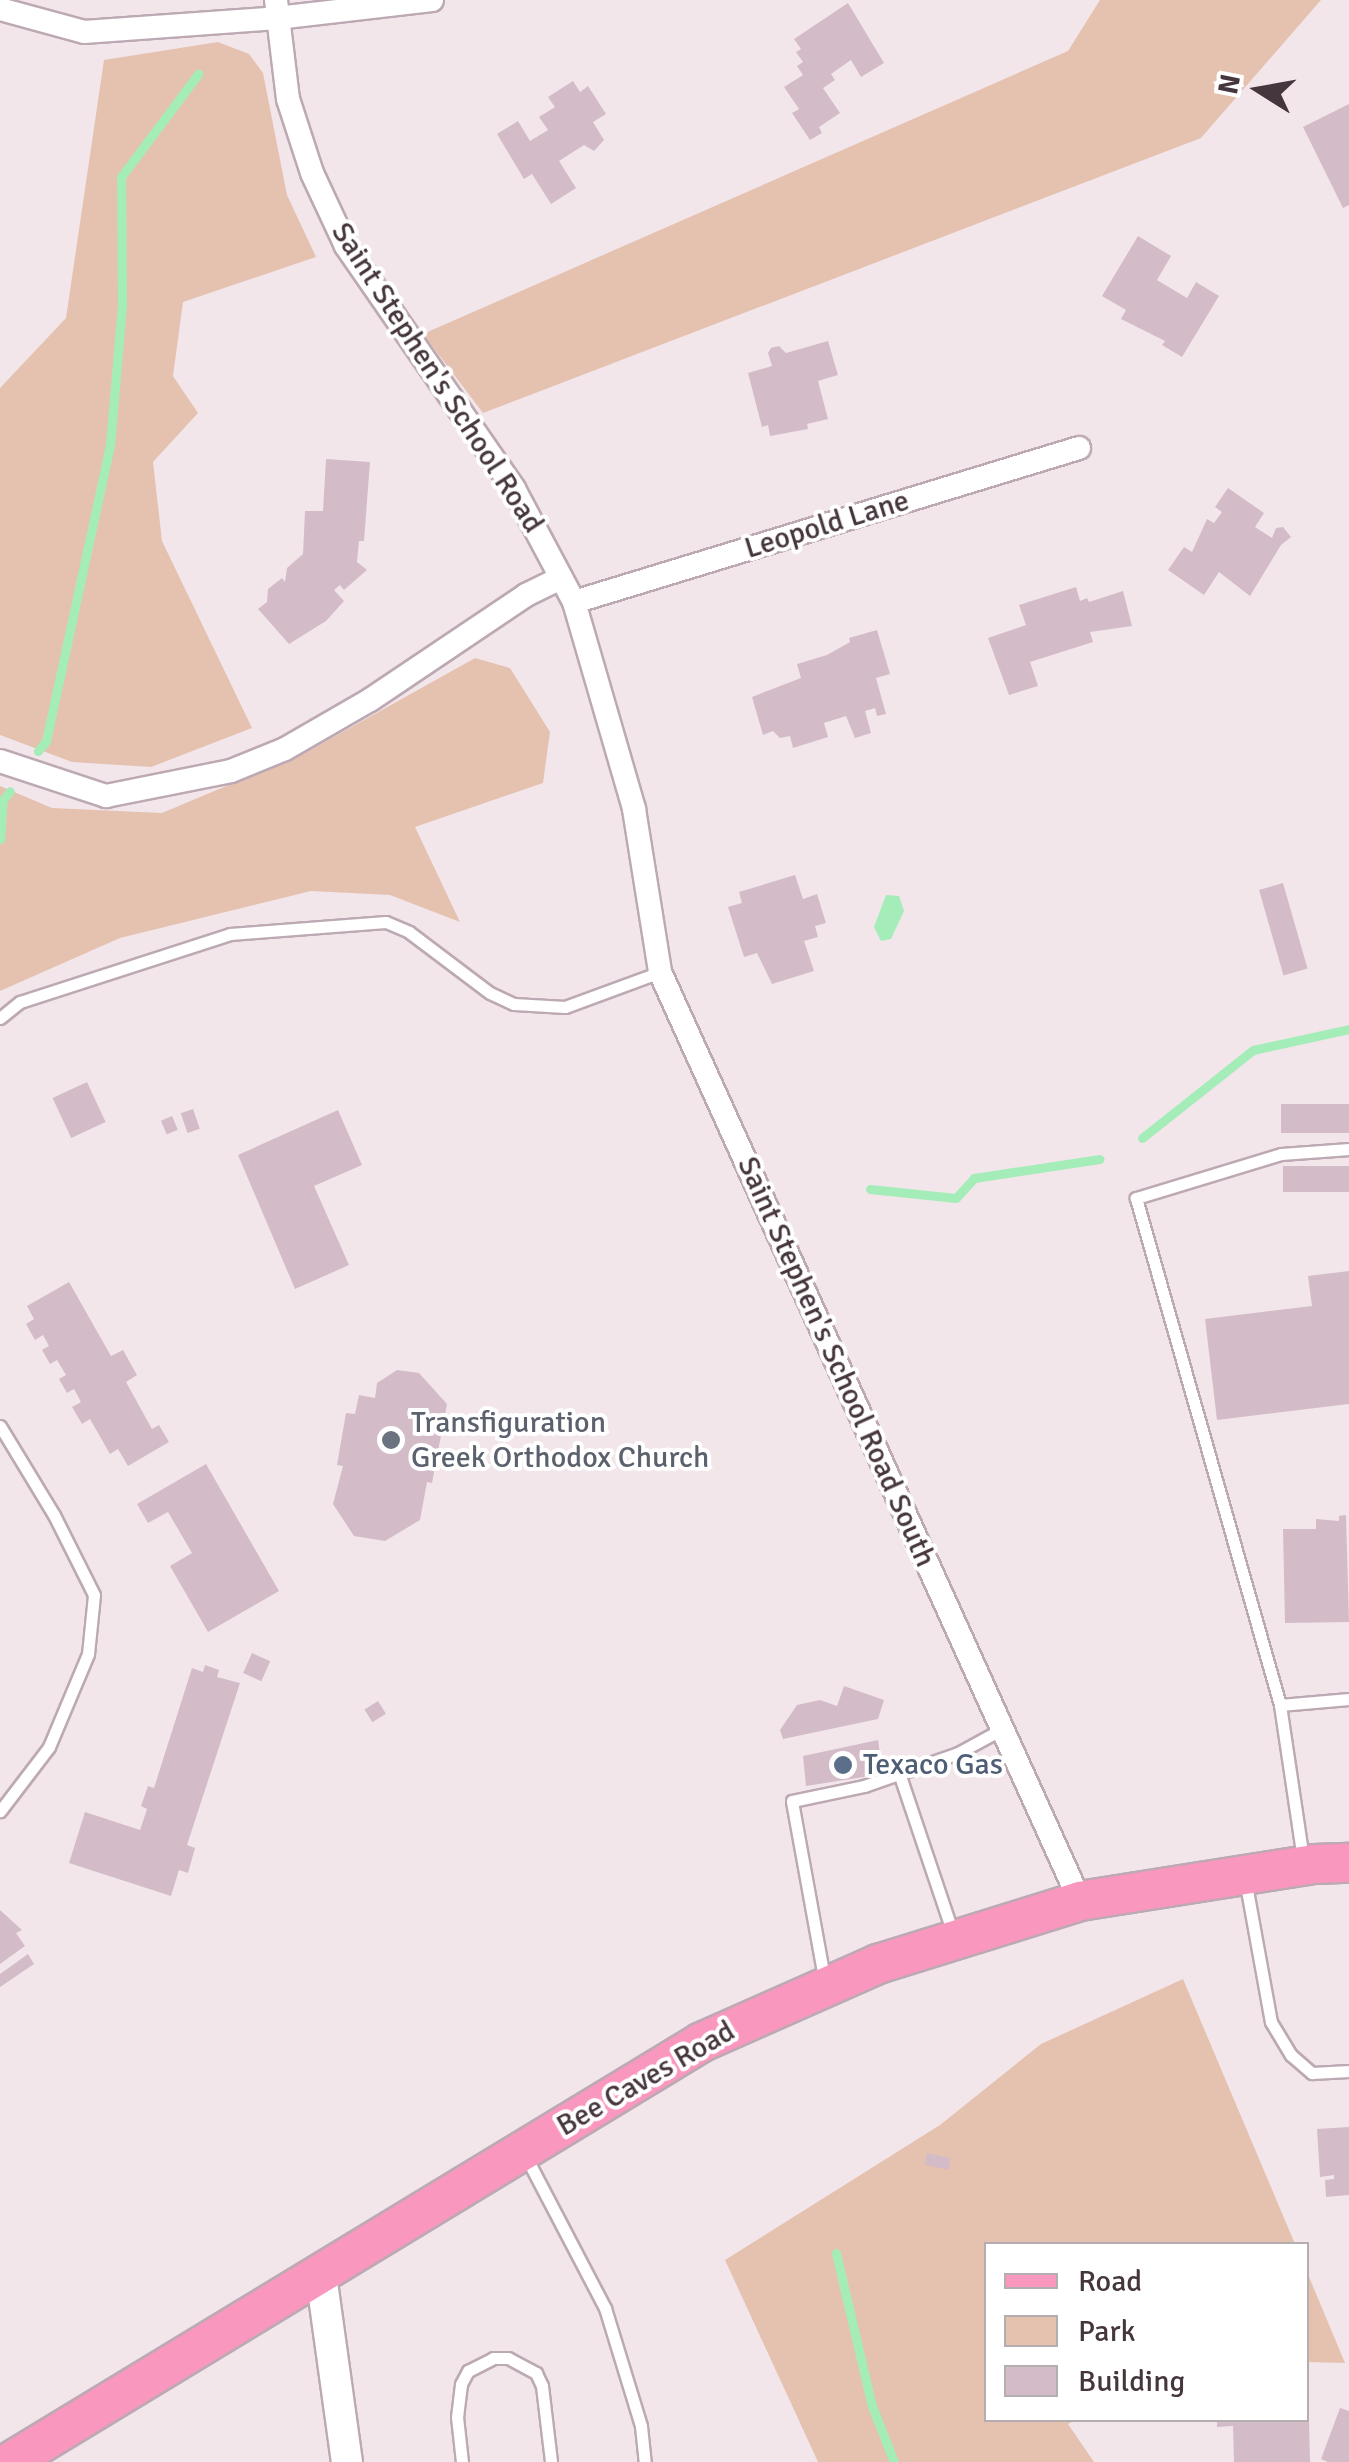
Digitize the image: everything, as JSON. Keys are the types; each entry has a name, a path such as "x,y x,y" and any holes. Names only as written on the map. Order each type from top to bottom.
{"main road":[{"name":"Bee Caves Road","path":"10,2462 72,2420 321,2276 702,2042 826,1987 955,1940 1080,1901 1304,1865 1349,1864"}],"street":[{"path":"0,9 84,32 277,9 432,0"},
{"name":"Saint Stephen's School Road","path":"277,9 288,98 312,173 346,246 514,489 562,578 574,602 634,810"},
{"name":"Leopold Lane","path":"574,602 1079,448"},
{"path":"0,761 106,796 231,771 285,749 370,700 495,616 562,578"},
{"name":"Saint Stephen's School Road South","path":"634,810 660,972 1080,1901"},
{"path":"321,2276 347,2462"}],"lane":[{"path":"0,1018 20,1002 230,934 386,922 408,932 490,993 514,1004 565,1007 660,972"},
{"path":"1304,1865 1280,1705 1136,1198 1281,1154 1349,1149"},
{"path":"0,1426 54,1516 94,1595 88,1654 49,1747 0,1810"},
{"path":"1280,1705 1349,1699"},
{"path":"826,1987 792,1801 958,1753 1002,1729"},
{"path":"899,1773 955,1940"},
{"path":"1244,1874 1271,2022 1291,2055 1312,2073 1349,2070"},
{"path":"523,2151 605,2308 641,2426 645,2462"},
{"path":"462,2462 457,2418 460,2384 468,2372 494,2358 508,2358 536,2373 542,2386 551,2462"}],"green space":[{"path":"1100,0 1321,0 1201,138 483,413 423,334 1068,51"},
{"path":"218,42 249,54 263,73 287,195 316,257 183,302 173,376 198,413 153,462 162,541 252,728 151,767 72,762 0,735 0,388 66,318 104,60"},
{"path":"475,658 510,668 550,732 543,783 415,827 460,922 390,895 311,891 120,938 0,991 0,786 52,808 162,813 305,753"},
{"path":"1183,1979 1294,2242 984,2242 984,2422 1072,2422 1068,2424 1094,2462 818,2462 725,2260 940,2125 1041,2044"},
{"path":"1309,2277 1345,2363 1309,2362"}],"shaded area":[{"path":"886,895 899,896 904,911 891,939 881,941 874,927"}],"building":[{"path":"848,3 884,63 861,77 851,60 831,74 835,80 823,88 840,113 819,127 822,133 810,140 792,113 799,109 784,87 803,75 797,66 803,62 796,52 801,49 794,39"},
{"path":"573,81 580,92 588,86 606,114 593,122 604,140 594,151 584,145 559,161 576,188 551,204 532,174 524,179 497,134 518,121 530,141 548,130 539,117 555,107 548,97"},
{"path":"1349,104 1349,205 1343,208 1303,127"},
{"path":"1138,236 1171,256 1157,280 1187,298 1196,282 1219,296 1182,357 1162,345 1165,341 1121,319 1126,310 1102,296"},
{"path":"828,341 838,375 818,381 828,419 807,424 808,429 770,436 768,425 762,427 748,373 772,366 768,353 771,348 779,346 786,353"},
{"path":"326,459 370,462 364,541 359,541 357,562 367,570 344,590 340,585 334,590 344,601 326,621 289,644 258,609 267,602 268,589 282,578 285,582 287,568 303,554 305,511 323,511"},
{"path":"1228,488 1264,513 1255,527 1272,538 1276,528 1283,527 1291,537 1281,545 1250,596 1219,572 1204,595 1168,570 1184,547 1192,552 1207,519 1214,523 1222,512 1215,507"},
{"path":"1076,587 1080,601 1087,598 1089,602 1123,591 1132,626 1090,632 1093,642 1030,662 1038,686 1009,695 988,638 1026,625 1019,605"},
{"path":"877,630 890,674 876,678 886,714 877,716 875,708 865,711 871,733 855,738 846,716 824,723 828,737 793,748 790,736 780,738 773,731 763,735 752,697 801,678 797,664 827,655 850,642 849,638"},
{"path":"795,875 803,899 817,894 826,923 815,926 818,937 804,941 814,971 772,984 757,953 744,957 728,907 742,903 739,892"},
{"path":"1283,883 1308,969 1284,975 1259,890"},
{"path":"87,1082 106,1122 71,1138 53,1098"},
{"path":"1281,1104 1349,1104 1349,1133 1281,1133"},
{"path":"193,1109 200,1129 188,1133 181,1113"},
{"path":"338,1110 362,1165 314,1186 349,1265 295,1289 238,1155"},
{"path":"172,1116 178,1130 167,1134 161,1121"},
{"path":"1283,1166 1349,1166 1349,1192 1283,1192"},
{"path":"1349,1271 1349,1404 1217,1420 1205,1319 1312,1306 1308,1276"},
{"path":"69,1282 111,1356 123,1350 137,1375 126,1382 152,1429 159,1425 169,1442 128,1466 118,1449 110,1454 90,1419 82,1424 72,1407 81,1402 74,1389 67,1393 59,1379 66,1375 57,1360 50,1364 42,1350 49,1346 43,1335 35,1340 26,1324 34,1319 27,1306"},
{"name":"Transfiguration Greek Orthodox Church","path":"397,1370 419,1373 447,1404 432,1483 427,1482 420,1520 385,1541 354,1536 333,1504 343,1466 337,1465 346,1413 355,1414 359,1395 375,1398 377,1383"},
{"path":"206,1464 279,1591 208,1632 170,1566 192,1553 168,1512 148,1523 137,1504"},
{"path":"1346,1515 1349,1622 1285,1623 1283,1529 1316,1529 1316,1519 1339,1521 1339,1516"},
{"path":"252,1653 270,1661 261,1681 243,1673"},
{"path":"205,1665 219,1670 217,1677 240,1683 187,1845 195,1848 188,1873 179,1870 171,1896 69,1863 85,1812 140,1830 147,1809 141,1806 148,1786 154,1788 192,1668 203,1672"},
{"path":"844,1686 884,1700 878,1719 783,1739 780,1730 797,1705 820,1700 837,1706"},
{"path":"378,1701 386,1714 372,1722 364,1709"},
{"name":"Texaco Gas","path":"878,1740 883,1774 806,1786 803,1756"},
{"path":"0,1910 22,1930 16,1933 25,1946 0,1964"},
{"path":"28,1954 34,1964 0,1987 0,1974"},
{"path":"1349,2127 1349,2195 1326,2197 1325,2180 1334,2179 1334,2175 1320,2177 1317,2129"},
{"path":"927,2153 950,2158 948,2170 925,2165"},
{"path":"1340,2408 1349,2411 1349,2462 1328,2462 1321,2459"},
{"path":"1309,2420 1310,2462 1234,2462 1233,2426 1217,2427 1217,2422"}],"waterway":[{"path":"38,751 46,741 110,445 122,305 121,177 198,74"},
{"path":"0,839 3,800 10,791"},
{"path":"1142,1138 1253,1050 1349,1029"},
{"path":"870,1189 956,1198 974,1178 1100,1159"},
{"path":"836,2253 872,2406 894,2462"}],"place":[{"name":"Transfiguration Greek Orthodox Church","path":"391,1440"},
{"name":"Texaco Gas","path":"843,1765"}]}
